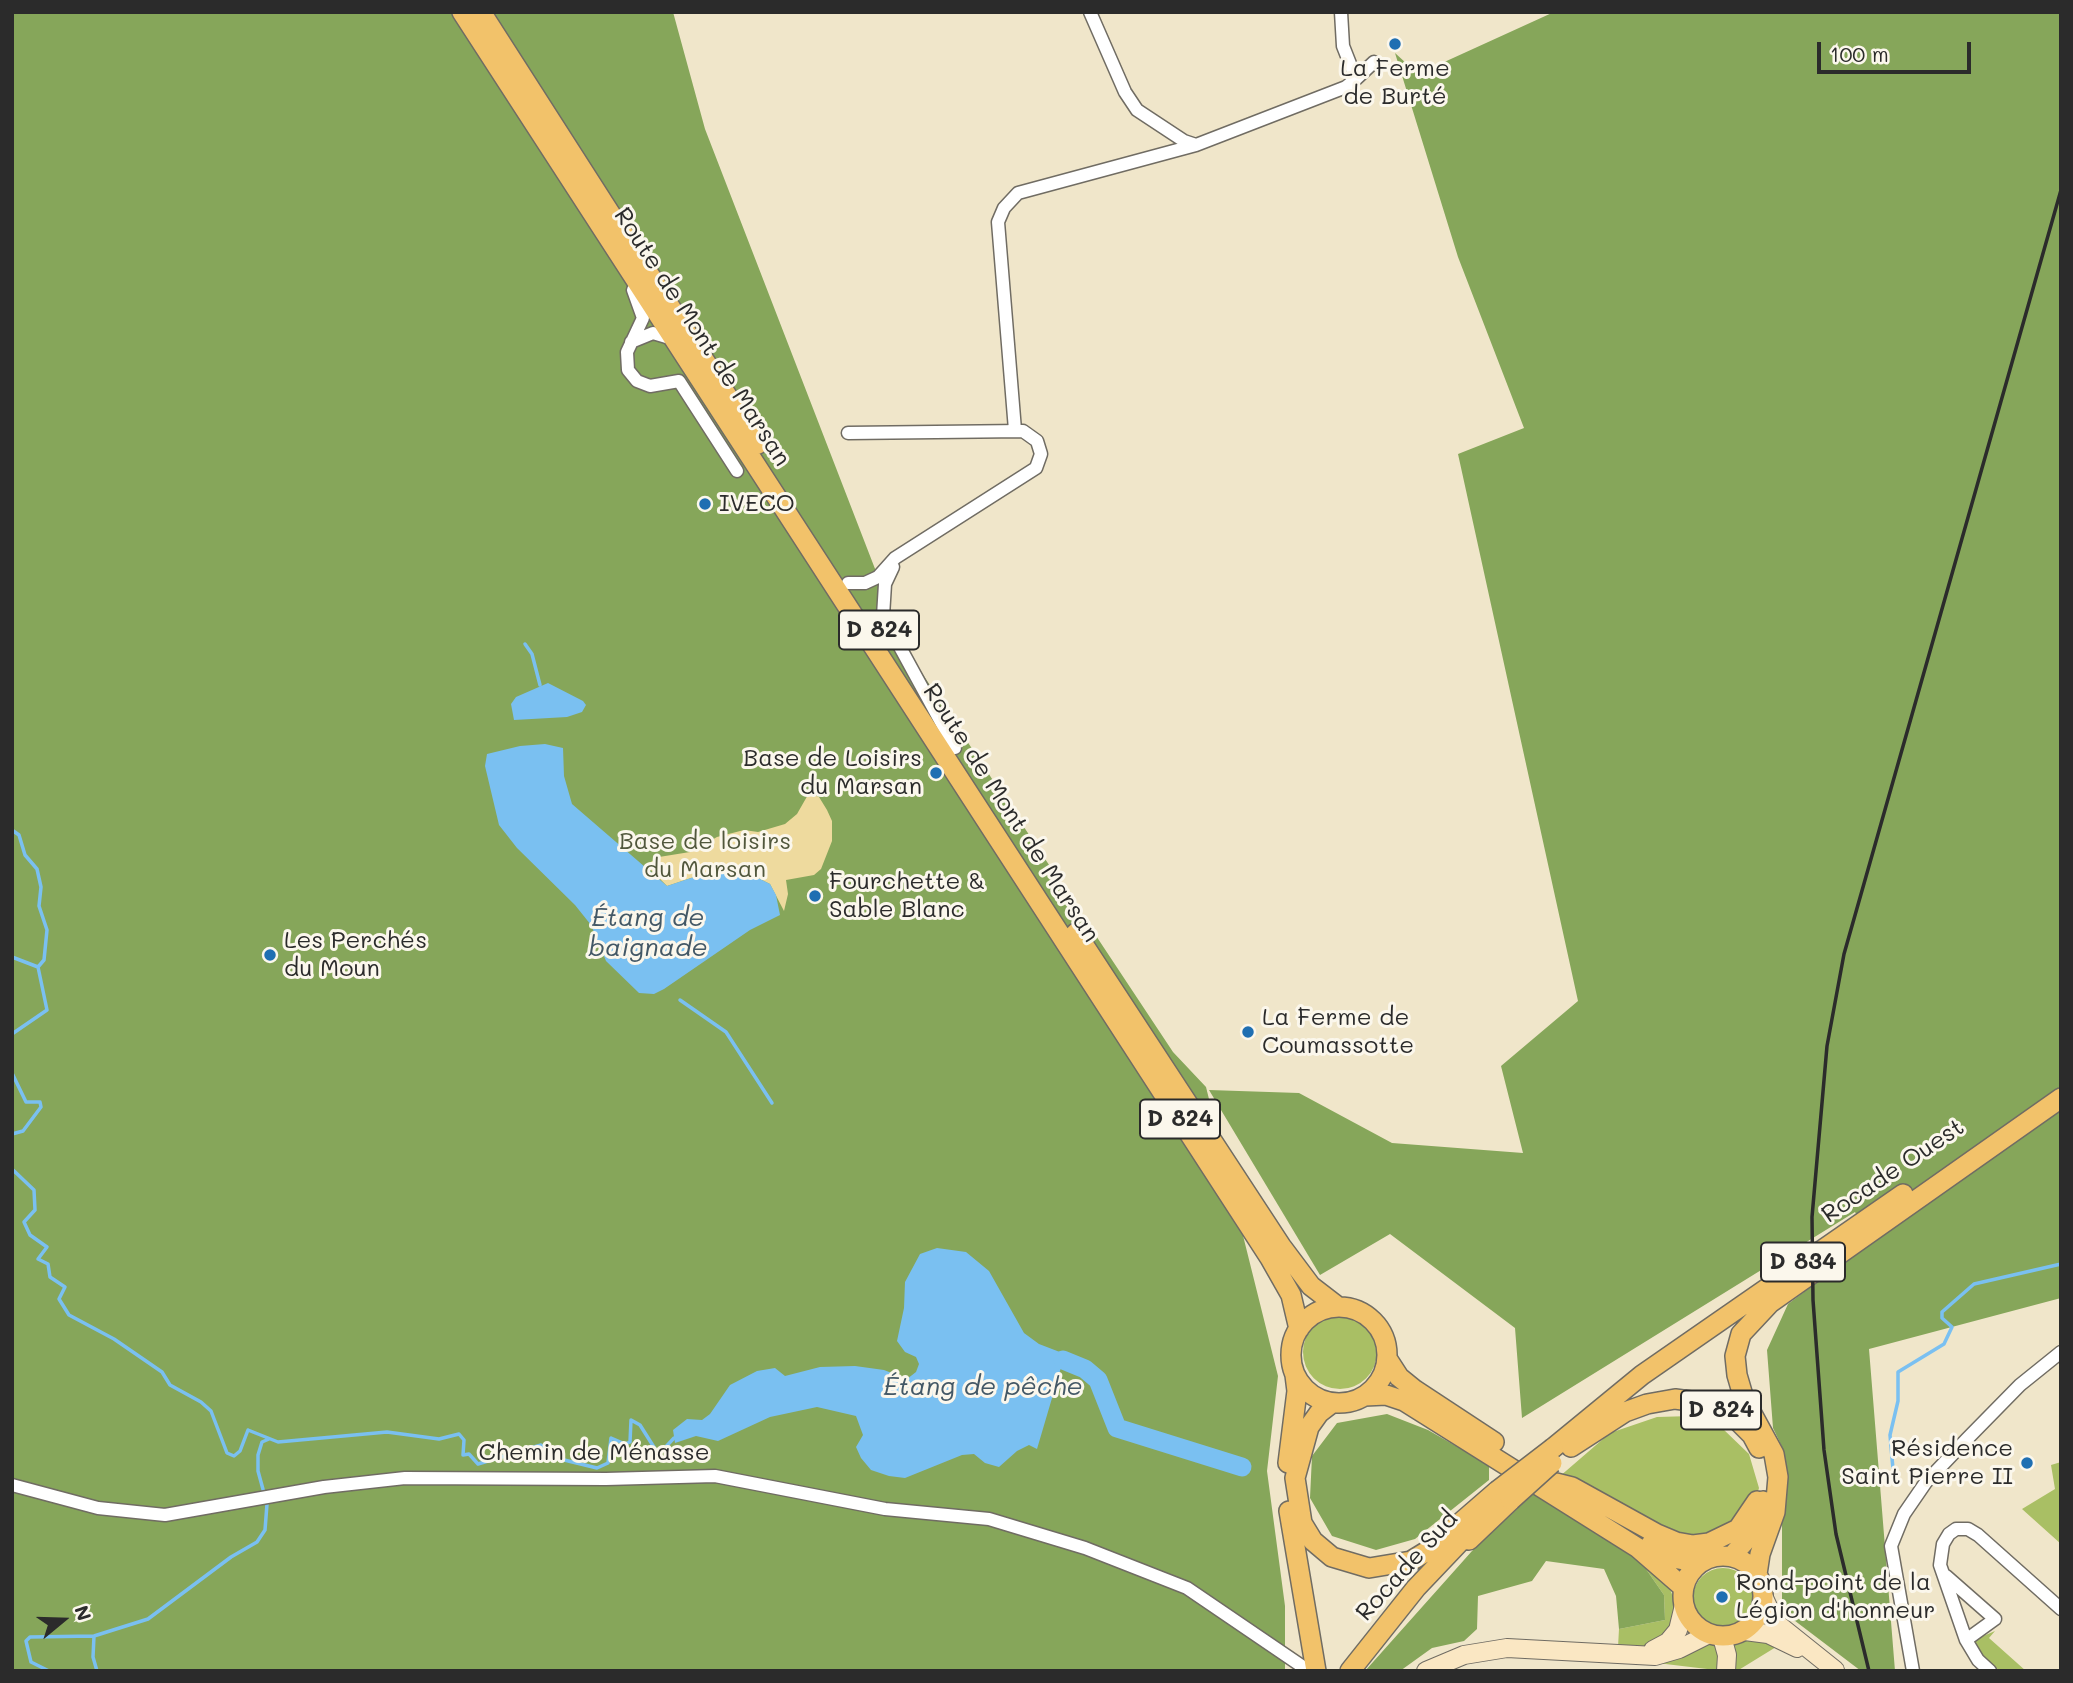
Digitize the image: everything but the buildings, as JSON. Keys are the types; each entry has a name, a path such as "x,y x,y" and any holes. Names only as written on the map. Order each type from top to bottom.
{"main road":[{"name":"Route de Mont de Marsan","path":"462,12 1270,1258 1291,1295 1299,1329"},
{"name":"D 824","path":"481,12 848,583 1281,1246 1311,1286 1336,1307"},
{"name":"Rocade Ouest","path":"1558,1451 1633,1381 2061,1087"},
{"path":"1365,1396 1386,1395 1404,1401 1638,1548 1684,1597 1697,1628 1715,1636 1745,1631 1755,1623 1764,1598 1757,1574 1760,1554 1775,1512 1778,1477 1770,1445 1744,1398 1737,1375 1735,1356 1741,1334 1770,1303 2061,1098"},
{"path":"1316,1671 1287,1493 1289,1443 1297,1391 1291,1351 1299,1329 1311,1315 1336,1307 1349,1307 1372,1319 1385,1339 1388,1360 1399,1377 1415,1390 1668,1556 1700,1563"},
{"path":"1295,1374 1310,1394 1332,1403 1354,1401 1365,1396 1380,1381 1388,1360"},
{"name":"D 824","path":"1558,1451 1625,1412 1647,1404 1675,1399 1698,1402 1733,1416 1752,1434 1761,1452 1765,1486 1762,1515 1755,1530 1731,1557"},
{"path":"1332,1403 1319,1413 1309,1427 1295,1478 1299,1516 1313,1541 1332,1557 1347,1564 1388,1567 1411,1561 1504,1496"},
{"name":"D 834","path":"1504,1496 1558,1451"},
{"path":"1556,1483 1572,1487 1657,1534 1675,1542 1693,1545 1709,1543 1738,1529 1749,1516 1765,1486"},
{"name":"Rocade Sud","path":"1350,1671 1416,1588 1504,1496"},
{"path":"1684,1597 1687,1578 1700,1563 1720,1556 1731,1557 1749,1566 1757,1574"}],"street":[{"path":"1090,12 1125,92 1137,110 1184,141 1196,145"},
{"path":"1341,12 1343,46 1356,79"},
{"path":"1015,430 998,222 1004,208 1018,193 1196,145 1270,118 1304,101 1346,87 1374,62"},
{"path":"577,189 593,225 639,301 642,324 631,342 626,361 632,376 650,386 678,382 737,471"},
{"path":"631,342 653,333 674,340"},
{"path":"848,433 1015,430 1028,433 1040,446 1040,460 1036,468 908,551 873,580 848,583"},
{"path":"908,551 888,576 882,600 883,616 956,748"},
{"path":"1913,1671 1891,1546 1904,1514 1926,1482 1967,1439 2020,1385 2061,1352"},
{"name":"Chemin de Ménasse","path":"12,1485 98,1508 165,1515 265,1497 405,1478 606,1479 699,1475 885,1509 989,1519 1085,1548 1186,1588 1309,1671"},
{"path":"1990,1671 1978,1660 1966,1640 1940,1565 1943,1544 1956,1530 1968,1529 2061,1609"},
{"path":"1945,1576 1995,1619 1966,1640"},
{"path":"1640,1655 1673,1636 1682,1622 1684,1597"},
{"path":"1764,1598 1775,1622 1836,1670"},
{"path":"1745,1631 1768,1634 1836,1670"},
{"path":"1426,1671 1464,1656 1507,1648 1655,1656 1715,1636 1727,1655 1726,1671"}],"green space":[{"name":"Base de loisirs du Marsan","path":"12,12 673,12 705,129 906,649 1173,1052 1206,1087 1278,1376 1267,1471 1285,1606 1285,1671 12,1671"},
{"path":"1554,12 2061,12 2061,1298 1869,1349 1895,1671 1861,1671 1782,1611 1782,1516 1786,1477 1783,1449 1773,1428 1767,1350 1788,1304 1872,1241 1855,1212 1522,1418 1515,1328 1390,1234 1320,1275 1209,1090 1299,1093 1392,1143 1523,1153 1501,1066 1578,1001 1458,454 1524,428 1458,257 1395,53 1418,74"},
{"path":"1340,1315 1354,1318 1366,1326 1374,1338 1377,1352 1374,1366 1366,1378 1354,1386 1340,1389 1326,1386 1314,1378 1306,1366 1303,1352 1306,1338 1314,1326 1326,1318"},
{"path":"1387,1414 1428,1430 1489,1465 1489,1480 1415,1539 1376,1550 1332,1536 1310,1498 1312,1456 1337,1423"},
{"path":"1692,1416 1722,1428 1749,1454 1759,1488 1750,1518 1719,1535 1696,1536 1646,1524 1559,1477 1610,1433 1657,1417"},
{"path":"2061,1462 2061,1544 2022,1509 2055,1489 2051,1465"},
{"path":"1534,1493 1650,1563 1646,1569 1664,1595 1665,1620 1619,1629 1616,1596 1604,1569 1546,1561 1532,1581 1478,1596 1477,1629 1464,1641 1432,1648 1400,1671 1365,1671 1472,1551"},
{"path":"1650,1563 1667,1582 1674,1599 1676,1618 1666,1635 1647,1646 1618,1647 1619,1629 1665,1620 1664,1595 1646,1569"},
{"path":"1717,1568 1729,1568 1745,1576 1751,1586 1751,1610 1745,1620 1729,1628 1717,1628 1701,1620 1693,1604 1693,1592 1701,1576"},
{"path":"1995,1631 1989,1638 2026,1671 2000,1671 1979,1654 1974,1640"},
{"path":"1758,1638 1776,1647 1737,1671 1730,1671 1730,1644"},
{"path":"1702,1643 1717,1645 1724,1671 1657,1663"}],"sand":[{"path":"809,793 819,797 827,810 832,821 832,841 821,869 814,875 786,880 788,894 784,911 770,884 746,872 709,872 667,886 646,865 659,857 690,852 717,837 744,830 758,832 785,824 797,814"}],"water":[{"path":"548,683 583,701 586,705 582,712 567,717 514,720 511,704 516,697"},
{"name":"Étang de baignade","path":"545,744 563,748 564,776 572,804 667,886 709,872 746,872 770,884 776,895 780,915 750,930 664,989 654,994 639,993 606,961 591,925 575,905 517,848 499,825 485,766 487,754 520,746"},
{"name":"Étang de pêche","path":"937,1248 966,1252 989,1271 1024,1333 1039,1344 1065,1354 1037,1449 1029,1445 1017,1451 999,1467 985,1463 974,1454 962,1455 905,1478 889,1476 871,1470 861,1458 856,1447 863,1435 856,1416 817,1407 770,1417 718,1441 696,1436 675,1443 673,1430 687,1419 702,1420 710,1414 730,1385 757,1371 775,1368 785,1376 820,1367 855,1366 884,1370 907,1379 916,1372 919,1364 916,1357 905,1352 897,1341 904,1308 905,1282 920,1254"}],"waterway":[{"path":"525,644 532,654 540,685"},
{"path":"12,830 19,835 25,855 37,869 41,887 39,906 47,930 44,960 38,967 47,1010 12,1034"},
{"path":"12,957 38,967"},
{"path":"680,1000 726,1032 772,1103"},
{"path":"12,1073 26,1102 40,1102 41,1107 23,1131 12,1134"},
{"path":"12,1169 34,1190 35,1210 24,1222 30,1235 47,1247 38,1259 48,1264 50,1277 65,1287 59,1299 69,1315 114,1339 162,1372 170,1385 201,1402 211,1411 227,1453 234,1456 240,1451 248,1430 278,1442 387,1432 439,1439 459,1434 464,1440 463,1455 469,1454 478,1464 541,1445 556,1458 597,1468 608,1463 611,1438 625,1444 630,1442 631,1420 640,1425 657,1452 661,1452 674,1438"},
{"path":"1893,1469 1890,1435 1898,1401 1898,1372 1944,1344 1952,1327 1942,1318 1942,1312 1974,1284 2061,1264"},
{"path":"1063,1360 1085,1369 1098,1380 1117,1428 1242,1467"},
{"path":"49,1671 31,1662 26,1641 30,1637 94,1636 148,1619 231,1557 257,1542 265,1530 267,1504 258,1471 258,1455 262,1442 269,1439"},
{"path":"94,1636 93,1657 97,1671"}],"railway":[{"path":"1869,1671 1836,1534 1824,1450 1813,1300 1812,1217 1827,1046 1844,954 2061,190"}],"place":[{"name":"La Ferme de Burté","path":"1395,44"},
{"name":"IVECO","path":"705,504"},
{"name":"Base de Loisirs du Marsan","path":"936,773"},
{"name":"Fourchette & Sable Blanc","path":"815,896"},
{"name":"Les Perchés du Moun","path":"270,955"},
{"name":"La Ferme de Coumassotte","path":"1248,1032"},
{"name":"Résidence Saint Pierre II","path":"2027,1463"},
{"name":"Rond-point de la Légion d'honneur","path":"1722,1597"}]}
